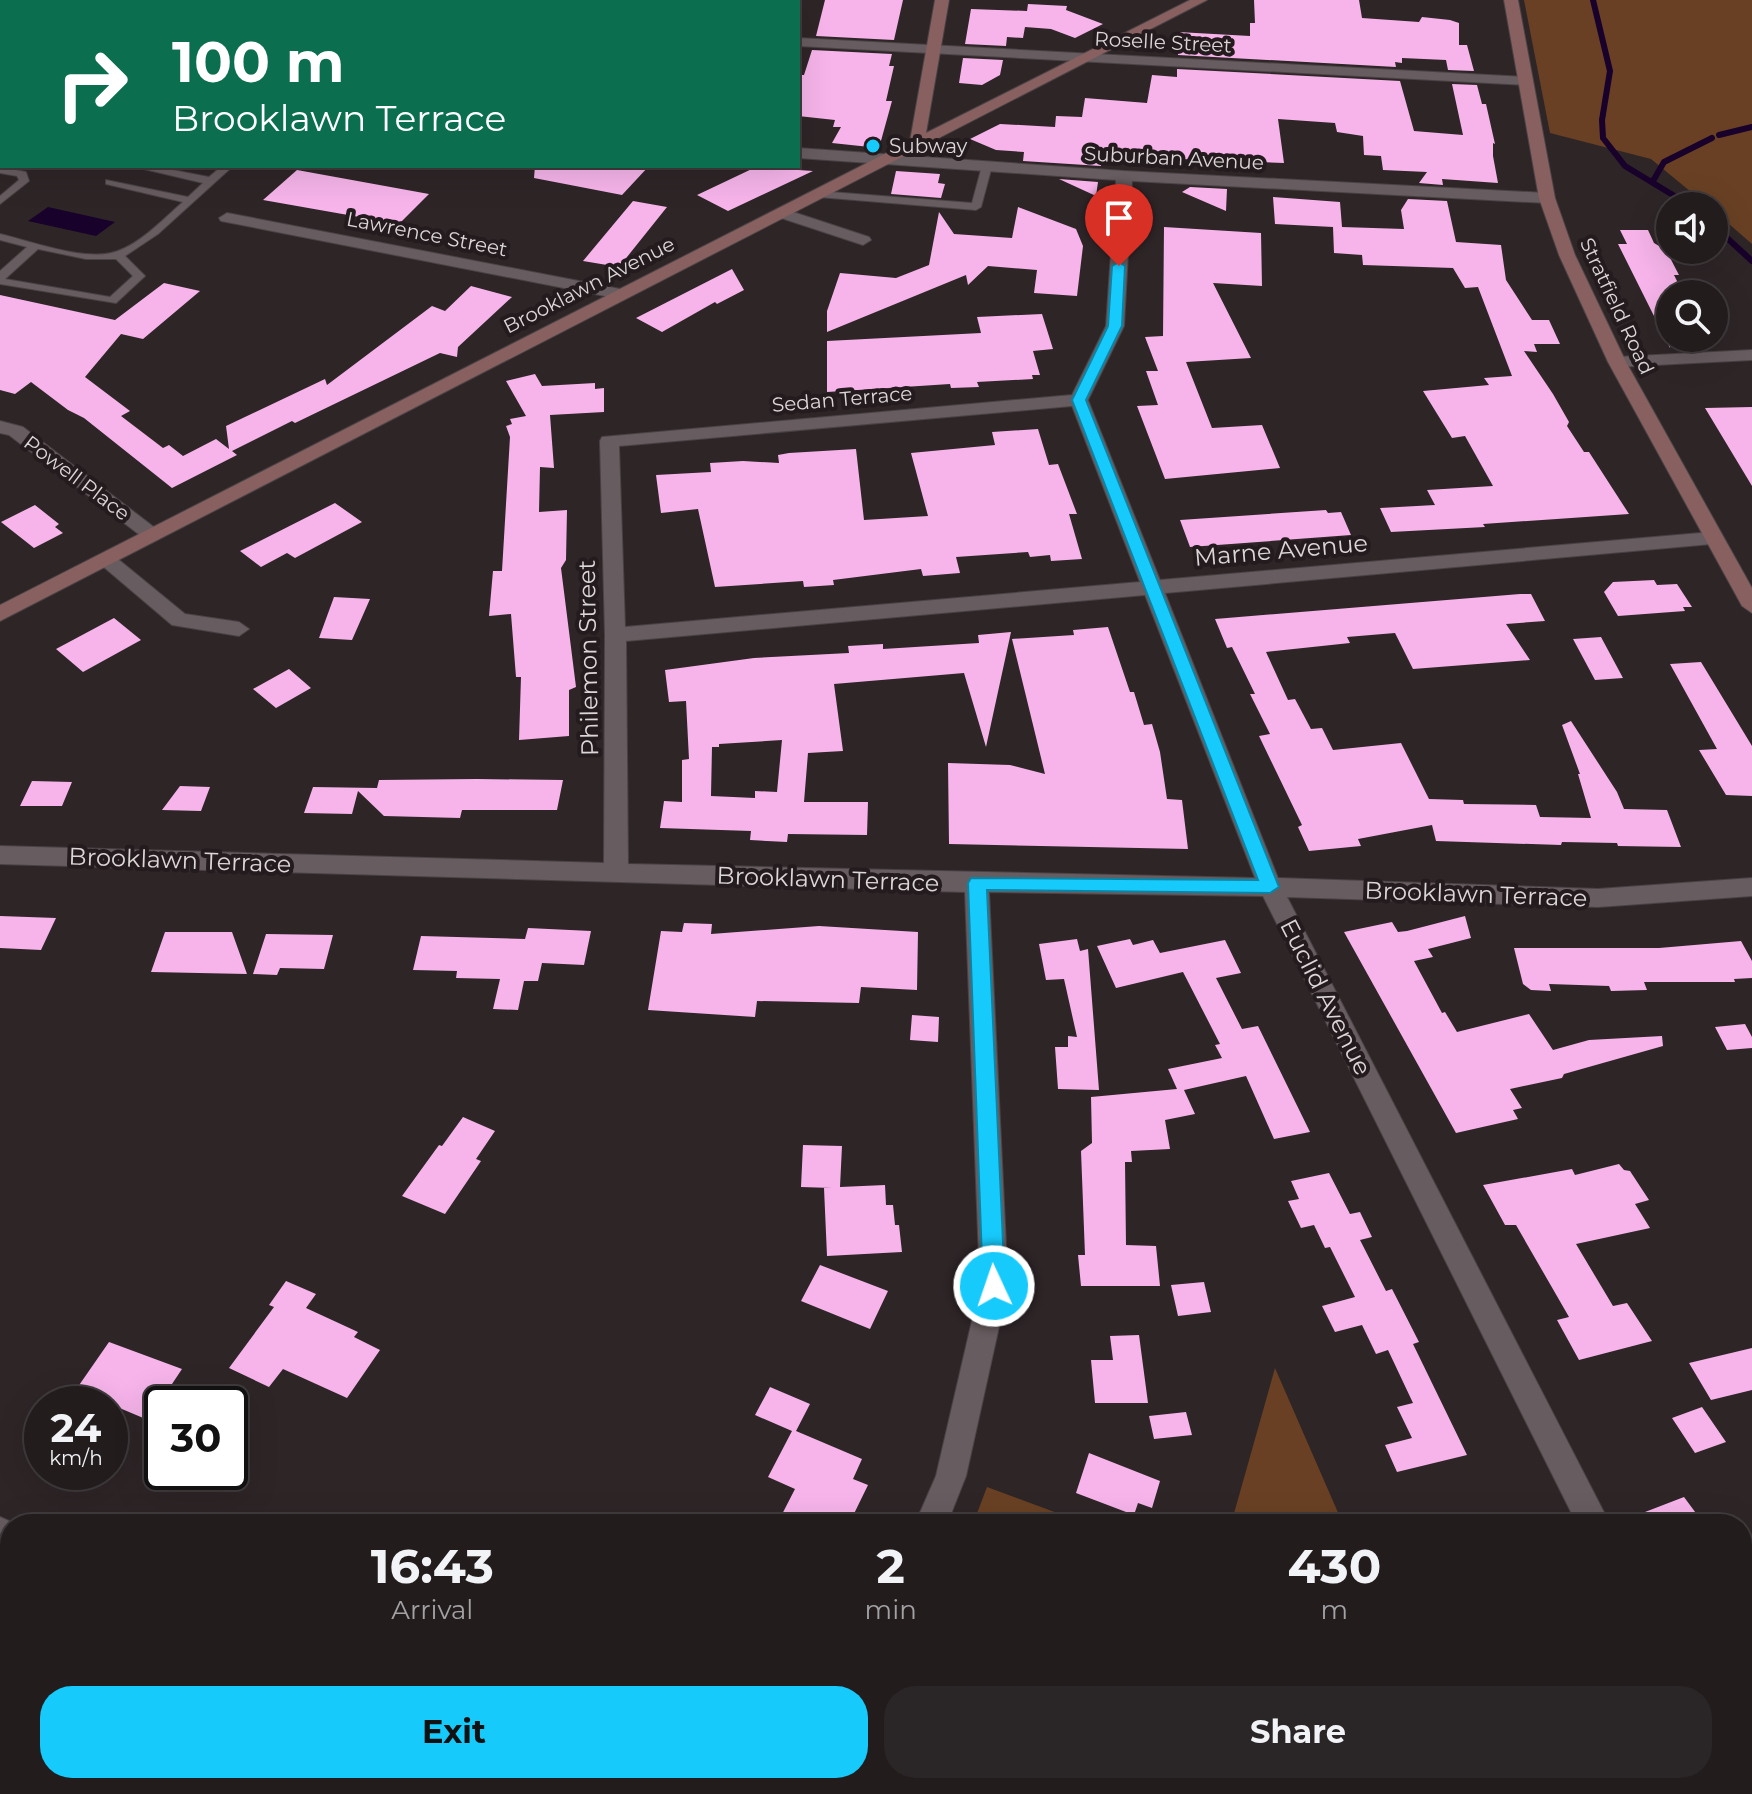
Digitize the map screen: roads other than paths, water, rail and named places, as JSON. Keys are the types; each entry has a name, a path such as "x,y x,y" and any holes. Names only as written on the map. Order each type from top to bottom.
{"street":[{"path":"917,145 942,0"},
{"name":"Brooklawn Avenue","path":"0,614 620,294 1200,0"},
{"name":"Stratfield Road","path":"1511,0 1547,198 1567,255 1617,362 1752,606"},
{"name":"Roselle Street","path":"800,42 1526,81"},
{"name":"Suburban Avenue","path":"800,153 1124,176 1547,198"},
{"path":"1079,400 1115,326 1124,176"},
{"path":"781,213 863,240"},
{"name":"Lawrence Street","path":"227,218 620,294"},
{"path":"1617,362 1752,355"},
{"name":"Sedan Terrace","path":"609,441 1079,400"},
{"name":"Euclid Avenue","path":"1079,400 1270,887 1589,1514"},
{"name":"Powell Place","path":"0,427 16,431 152,535"},
{"name":"Philemon Street","path":"609,441 615,635 616,874"},
{"name":"Marne Avenue","path":"615,635 1712,538"},
{"path":"106,559 179,620 239,629"},
{"name":"Brooklawn Terrace","path":"0,855 616,874 1270,887 1598,898 1752,887"},
{"path":"935,1514 951,1476 994,1286 977,883"}],"lane":[{"path":"818,194 976,207 987,166"},
{"path":"146,168 211,181"},
{"path":"0,237 95,256 118,255 142,241 226,168"},
{"path":"0,170 22,174 24,181 0,201"},
{"path":"110,182 189,200"},
{"path":"0,279 36,245"},
{"path":"0,279 112,301 139,276 118,255"}],"waterway":[{"path":"1593,0 1610,71 1602,120 1603,138 1625,166 1668,192"},
{"path":"1719,135 1752,127"},
{"path":"1653,181 1664,162 1712,138"},
{"path":"1728,239 1752,261"}],"place":[{"name":"Subway","path":"873,146"}]}
